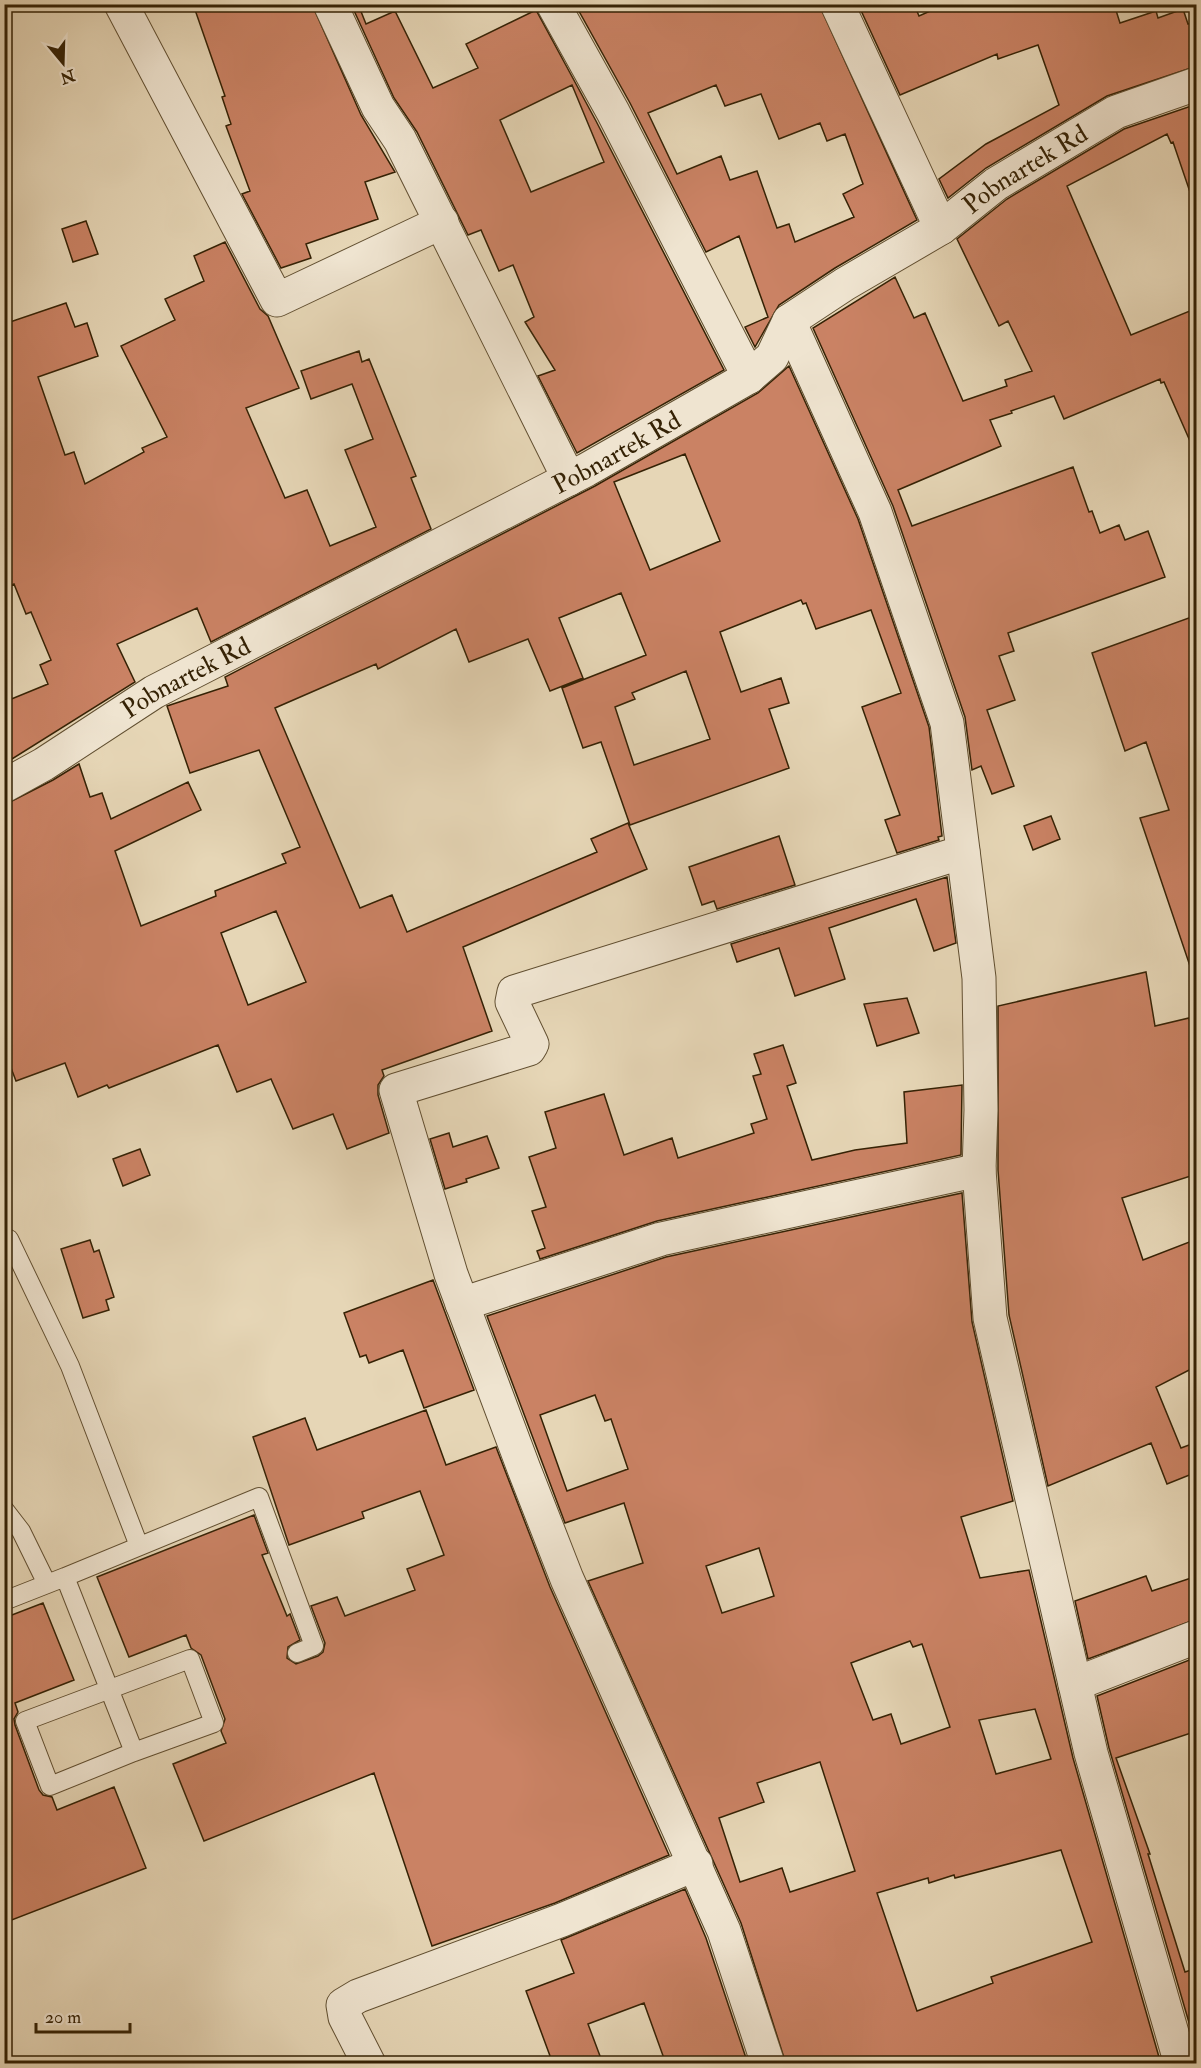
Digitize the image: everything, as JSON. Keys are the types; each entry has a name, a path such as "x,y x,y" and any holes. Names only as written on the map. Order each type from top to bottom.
{"street":[{"path":"122,4 277,300 442,222"},
{"path":"330,4 378,108 400,140 569,479"},
{"path":"553,4 618,123 749,377"},
{"path":"837,4 941,228"},
{"name":"Pobnartek Rd","path":"4,786 44,764 154,692 569,479 749,377 772,357 789,321 845,284 941,228 996,184 1116,112 1197,84"},
{"path":"789,321 875,512 947,723 979,978 981,1110 979,1170 990,1318 1091,1753 1181,2064"},
{"path":"768,2064 724,1931 567,1580 462,1304 396,1090 529,1049 532,1044 512,1002 514,992 963,852"},
{"path":"462,1304 661,1239 979,1170"},
{"path":"1075,1684 1197,1637"},
{"path":"369,2064 345,2017 343,2005 358,1996 562,1920 696,1864"}],"lane":[{"path":"4,1241 9,1239 70,1366 139,1546"},
{"path":"4,1601 259,1497 314,1646 297,1653"},
{"path":"4,1509 21,1531 46,1584"},
{"path":"65,1577 134,1752"},
{"path":"190,1659 214,1723 134,1752 50,1786 25,1721 190,1659"}],"building":[{"path":"193,4 312,4 361,115 395,172 365,182 378,219 306,244 311,258 281,268 242,194 250,191 226,126 231,124 222,97 225,96"},
{"path":"351,4 358,4 366,24 395,11 433,88 478,68 466,44 536,10 596,121 724,370 577,453 538,376 555,370 525,322 534,317 513,265 499,271 481,230 468,235 417,132 394,98","holes":["572,85 604,162 531,192 500,120"]},
{"path":"575,4 819,4 917,220 835,268 779,305 755,347 745,327 768,317 739,236 706,252 630,103","holes":["716,85 725,106 761,94 779,139 820,123 827,141 845,134 863,184 843,194 854,217 795,242 789,224 777,228 757,171 730,180 721,156 677,174 648,113"]},
{"path":"858,4 914,4 919,16 946,4 1114,4 1120,23 1156,11 1158,18 1183,9 1188,24 1197,21 1197,66 1107,96 986,168 948,198 939,179 986,144 1059,105 1038,45 998,59 997,54 900,95"},
{"path":"1197,104 1197,197 1192,198 1173,142 1171,143 1167,134 1067,186 1131,335 1197,308 1197,457 1164,382 1161,383 1160,379 1064,419 1054,396 1011,411 1012,413 990,420 1001,446 898,490 912,526 1073,467 1089,512 1092,511 1100,533 1119,525 1125,540 1148,531 1165,577 1008,633 1014,651 999,656 1015,700 987,710 1014,786 992,794 981,766 972,770 965,717 893,506 813,328 895,277 914,318 925,313 963,401 1007,386 1005,380 1032,371 1008,321 999,326 957,239 1007,199 1124,129"},
{"path":"86,221 98,254 73,262 62,229"},
{"path":"225,242 260,309 268,316 299,388 246,408 285,498 307,490 330,546 376,527 345,450 373,439 352,384 311,399 301,371 359,351 362,362 369,359 416,476 411,478 431,529 211,642 197,608 117,644 135,682 4,764 4,702 48,684 40,665 51,660 31,612 26,614 14,584 4,588 4,324 66,303 75,327 87,323 98,356 38,377 65,455 74,452 85,484 144,452 142,448 167,437 121,346 175,320 165,299 204,281 194,256"},
{"path":"789,366 858,519 929,727 942,836 938,837 939,840 897,853 885,820 900,815 862,707 901,693 871,610 816,629 806,603 803,604 801,600 720,632 741,692 781,678 789,703 769,709 789,768 630,825 601,742 583,748 562,688 646,655 621,593 559,618 583,678 550,691 528,639 469,662 456,629 378,669 376,664 275,708 360,908 392,895 407,932 597,852 591,839 628,823 647,869 463,947 492,1031 382,1070 384,1076 378,1085 378,1095 389,1133 347,1149 333,1114 293,1129 271,1079 237,1092 218,1045 109,1088 107,1085 78,1097 65,1063 16,1081 8,1060 4,1060 4,805 79,764 90,797 102,793 111,819 188,782 201,810 115,851 141,926 216,896 215,891 286,863 282,854 300,847 259,750 190,773 167,706 228,686 225,677 595,486 758,393","holes":["685,454 720,541 650,570 614,482","686,671 710,739 634,765 615,707 635,699 632,693","276,911 306,982 248,1005 221,933"]},
{"path":"1197,615 1197,971 1192,972 1140,818 1169,810 1146,742 1125,751 1092,653"},
{"path":"1051,816 1060,839 1033,850 1024,826"},
{"path":"779,836 795,885 717,909 714,901 702,905 689,867"},
{"path":"947,877 956,943 934,951 916,899 829,928 845,979 795,996 779,948 737,962 731,944"},
{"path":"1146,972 1155,1026 1189,1018 1197,1048 1197,1174 1122,1198 1143,1260 1197,1239 1197,1366 1156,1387 1181,1448 1197,1442 1197,1472 1167,1484 1151,1443 1048,1486 1009,1315 998,1170 998,1006"},
{"path":"907,998 919,1033 877,1046 864,1004"},
{"path":"783,1045 796,1083 787,1086 812,1160 855,1150 907,1143 904,1092 962,1085 961,1155 657,1221 540,1259 537,1251 545,1248 532,1211 546,1207 529,1157 556,1148 545,1112 604,1094 624,1155 672,1138 678,1158 754,1133 751,1124 767,1119 753,1076 761,1074 754,1054"},
{"path":"449,1133 453,1147 487,1136 499,1168 445,1189 430,1139"},
{"path":"140,1149 150,1175 123,1186 113,1159"},
{"path":"962,1193 972,1322 1013,1501 961,1517 980,1578 1029,1570 1073,1758 1161,2064 786,2064 741,1923 588,1581 643,1563 624,1503 565,1523 487,1316 666,1257","holes":["595,1395 605,1421 611,1419 628,1469 567,1491 540,1415","759,1548 774,1596 722,1613 706,1566","910,1641 913,1647 922,1644 950,1727 901,1744 891,1714 873,1720 851,1663","1035,1709 1051,1759 996,1774 979,1720","820,1762 855,1871 790,1892 782,1868 740,1882 719,1818 764,1802 757,1783","1061,1850 1092,1942 991,1977 993,1983 917,2011 877,1893 928,1878 929,1883 954,1875 955,1878"]},
{"path":"90,1240 94,1252 99,1250 114,1297 106,1300 109,1310 83,1318 61,1249"},
{"path":"433,1280 474,1390 424,1408 403,1350 369,1363 366,1355 360,1357 344,1313"},
{"path":"426,1410 446,1465 496,1447 550,1587 669,1855 555,1903 432,1946 374,1773 204,1841 173,1764 226,1743 221,1731 225,1719 201,1655 191,1648 186,1635 129,1657 97,1577 254,1515 268,1553 262,1555 287,1616 290,1614 300,1640 288,1647 287,1658 296,1664 318,1656 323,1652 325,1643 311,1606 337,1597 345,1616 415,1590 407,1569 444,1555 420,1491 362,1512 364,1518 289,1545 253,1437 305,1418 317,1450"},
{"path":"1146,1576 1152,1591 1197,1576 1197,1619 1088,1659 1075,1601"},
{"path":"43,1603 74,1680 15,1703 18,1712 14,1719 15,1725 39,1790 43,1795 52,1797 57,1810 114,1787 146,1868 4,1923 4,1618"},
{"path":"1197,1657 1197,1731 1116,1758 1150,1854 1148,1854 1185,1972 1197,1968 1197,2050 1109,1748 1097,1696"},
{"path":"685,1889 706,1938 748,2064 666,2064 644,2003 588,2024 603,2064 553,2064 526,1991 574,1973 561,1940"}]}
